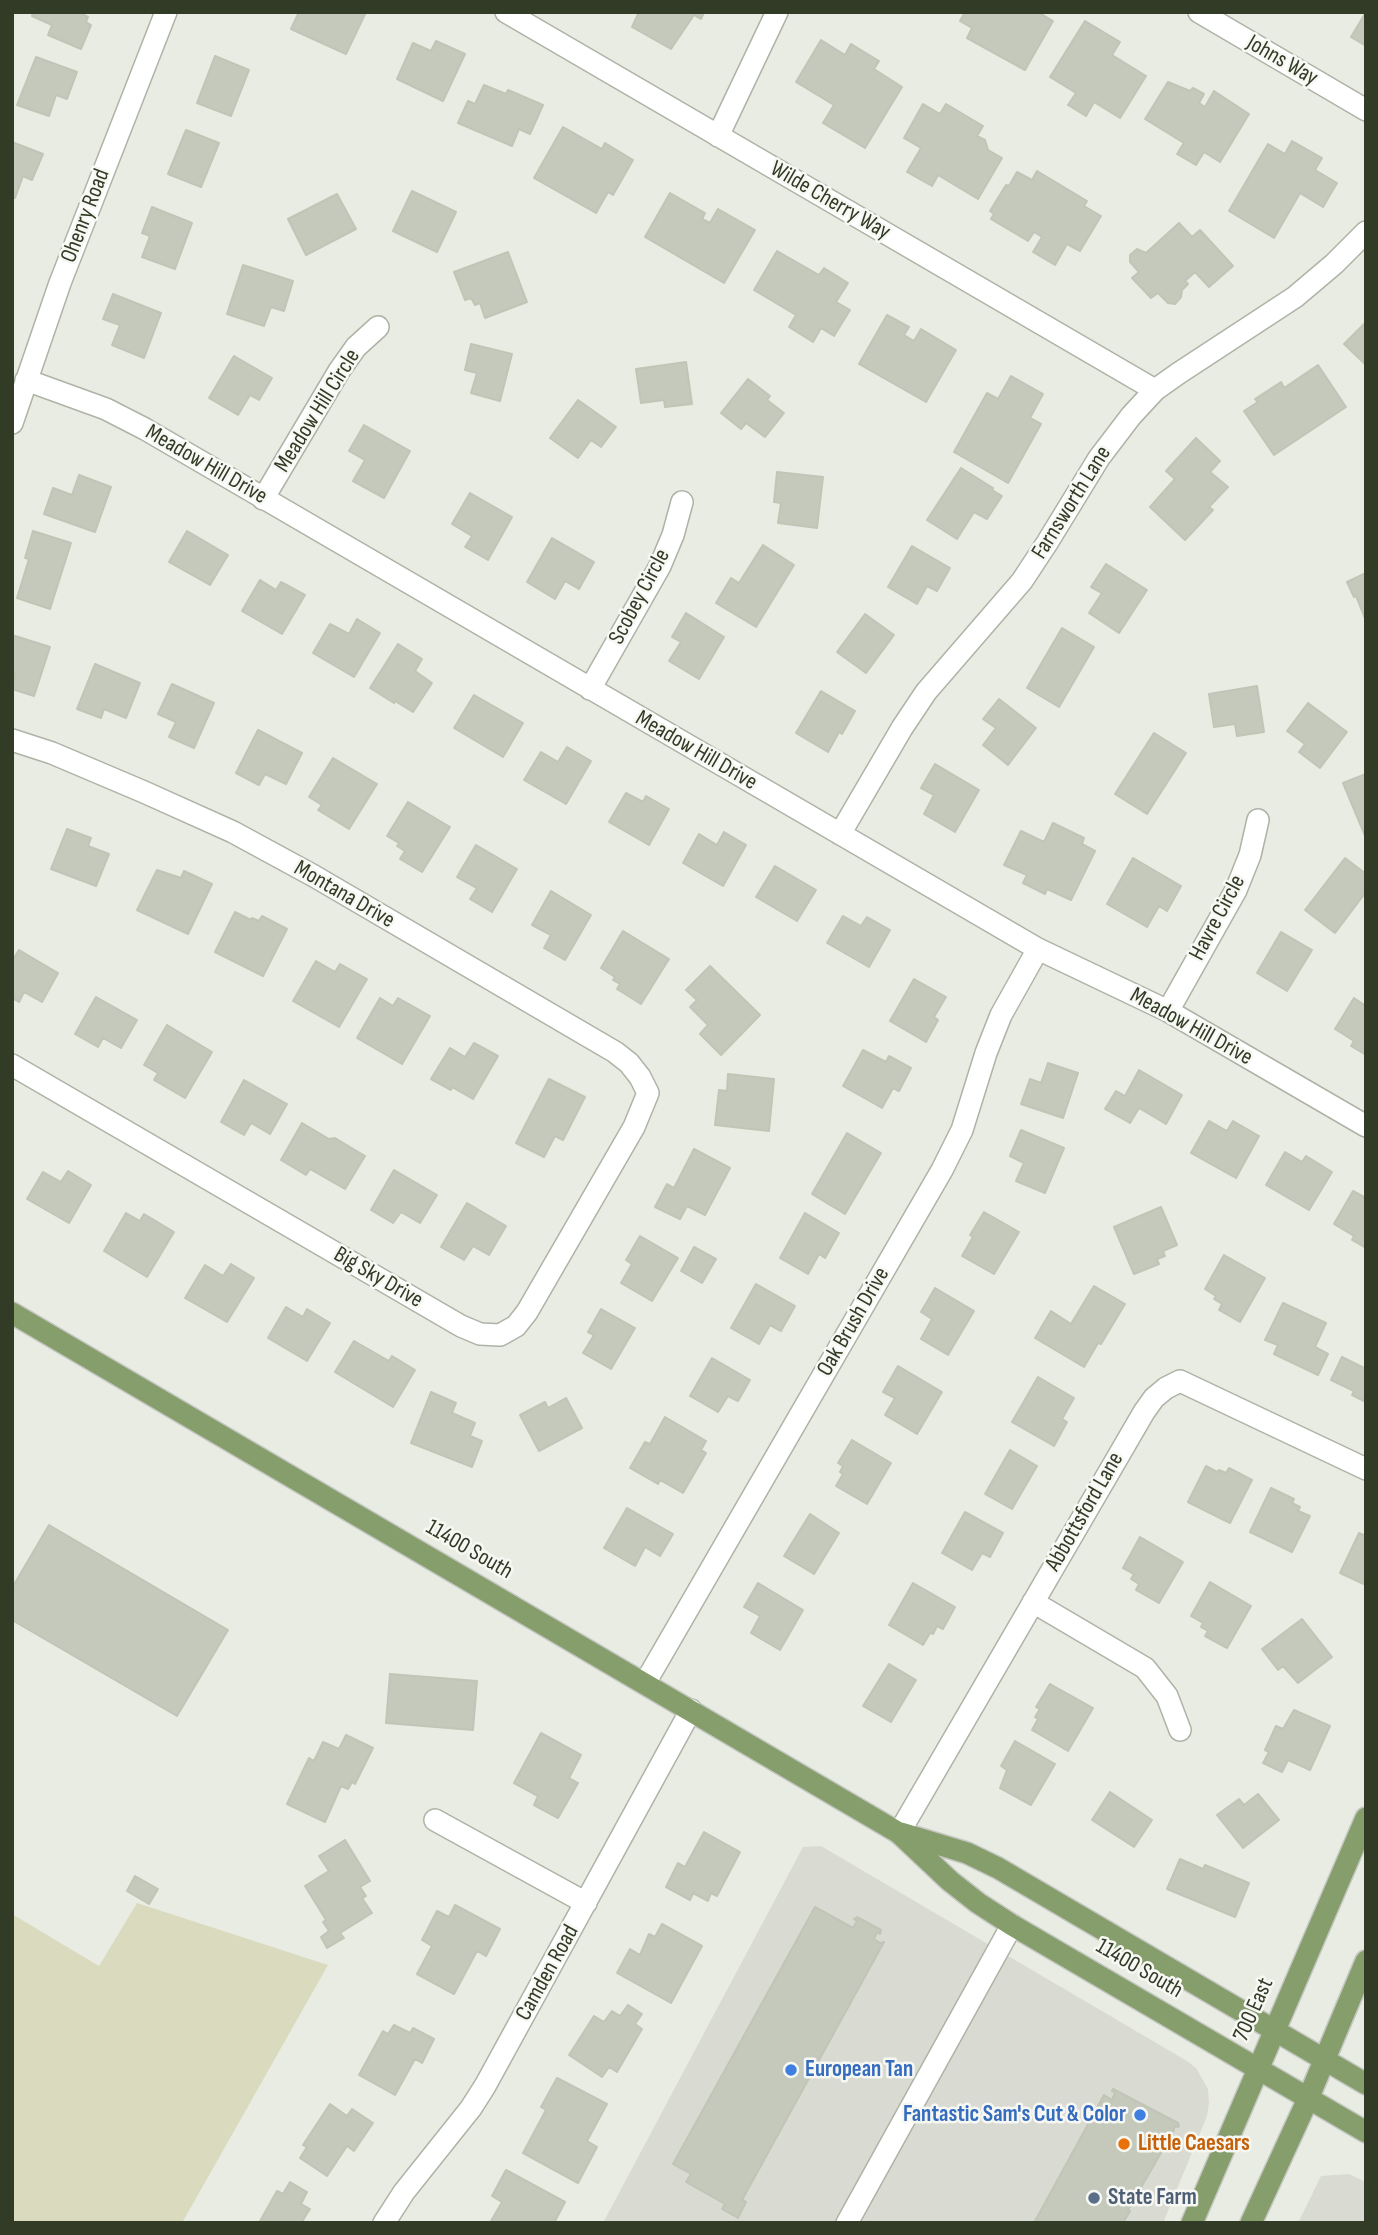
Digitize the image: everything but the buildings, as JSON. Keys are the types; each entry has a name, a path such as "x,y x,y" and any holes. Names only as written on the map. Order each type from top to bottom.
{"main road":[{"name":"11400 South","path":"12,1312 899,1833 950,1881 1012,1925 1366,2132"},
{"name":"700 East","path":"1192,2223 1366,1818"},
{"name":"11400 South","path":"899,1833 956,1849 998,1868 1366,2084"},
{"path":"1251,2223 1308,2099 1366,1961"}],"street":[{"name":"Ohenry Road","path":"12,423 60,282 166,12"},
{"name":"Wilde Cherry Way","path":"506,12 1155,390"},
{"path":"718,136 777,12"},
{"name":"Johns Way","path":"1199,12 1366,110"},
{"name":"Farnsworth Lane","path":"840,834 926,692 1022,581 1114,436 1155,390 1295,297 1366,232"},
{"name":"Meadow Hill Circle","path":"264,499 339,371 356,347 378,327"},
{"name":"Meadow Hill Drive","path":"26,380 106,409 145,429 1038,949 1168,1012 1366,1126"},
{"name":"Scobey Circle","path":"590,689 660,566 673,535 682,502"},
{"name":"Montana Drive","path":"12,740 52,753 157,797 233,832 314,876 615,1052 629,1063 648,1093"},
{"name":"Havre Circle","path":"1168,1012 1236,890 1250,855 1258,820"},
{"name":"Oak Brush Drive","path":"645,1683 942,1170 962,1130 985,1053 1001,1015 1038,949"},
{"name":"Big Sky Drive","path":"12,1065 461,1326 480,1334 500,1335 516,1326 527,1312 634,1127 648,1093"},
{"name":"Abbottsford Lane","path":"899,1833 1144,1412 1166,1388 1180,1381 1366,1469"},
{"path":"1033,1602 1145,1668 1167,1696 1180,1730"},
{"name":"Camden Road","path":"384,2223 404,2192 471,2108 691,1710"},
{"path":"435,1820 586,1903"},
{"path":"847,2223 1012,1925"}],"shaded area":[{"path":"821,1846 1196,2068 1208,2089 1207,2116 1163,2223 603,2223 803,1847"},
{"path":"1349,2174 1366,2182 1366,2223 1298,2223 1321,2176"}],"green space":[{"path":"137,1903 328,1965 182,2223 12,2223 12,1914 99,1966"}],"place":[{"name":"European Tan","path":"791,2070"},
{"name":"Fantastic Sam's Cut & Color","path":"1140,2115"},
{"name":"Little Caesars","path":"1124,2144"},
{"name":"State Farm","path":"1094,2198"}]}
